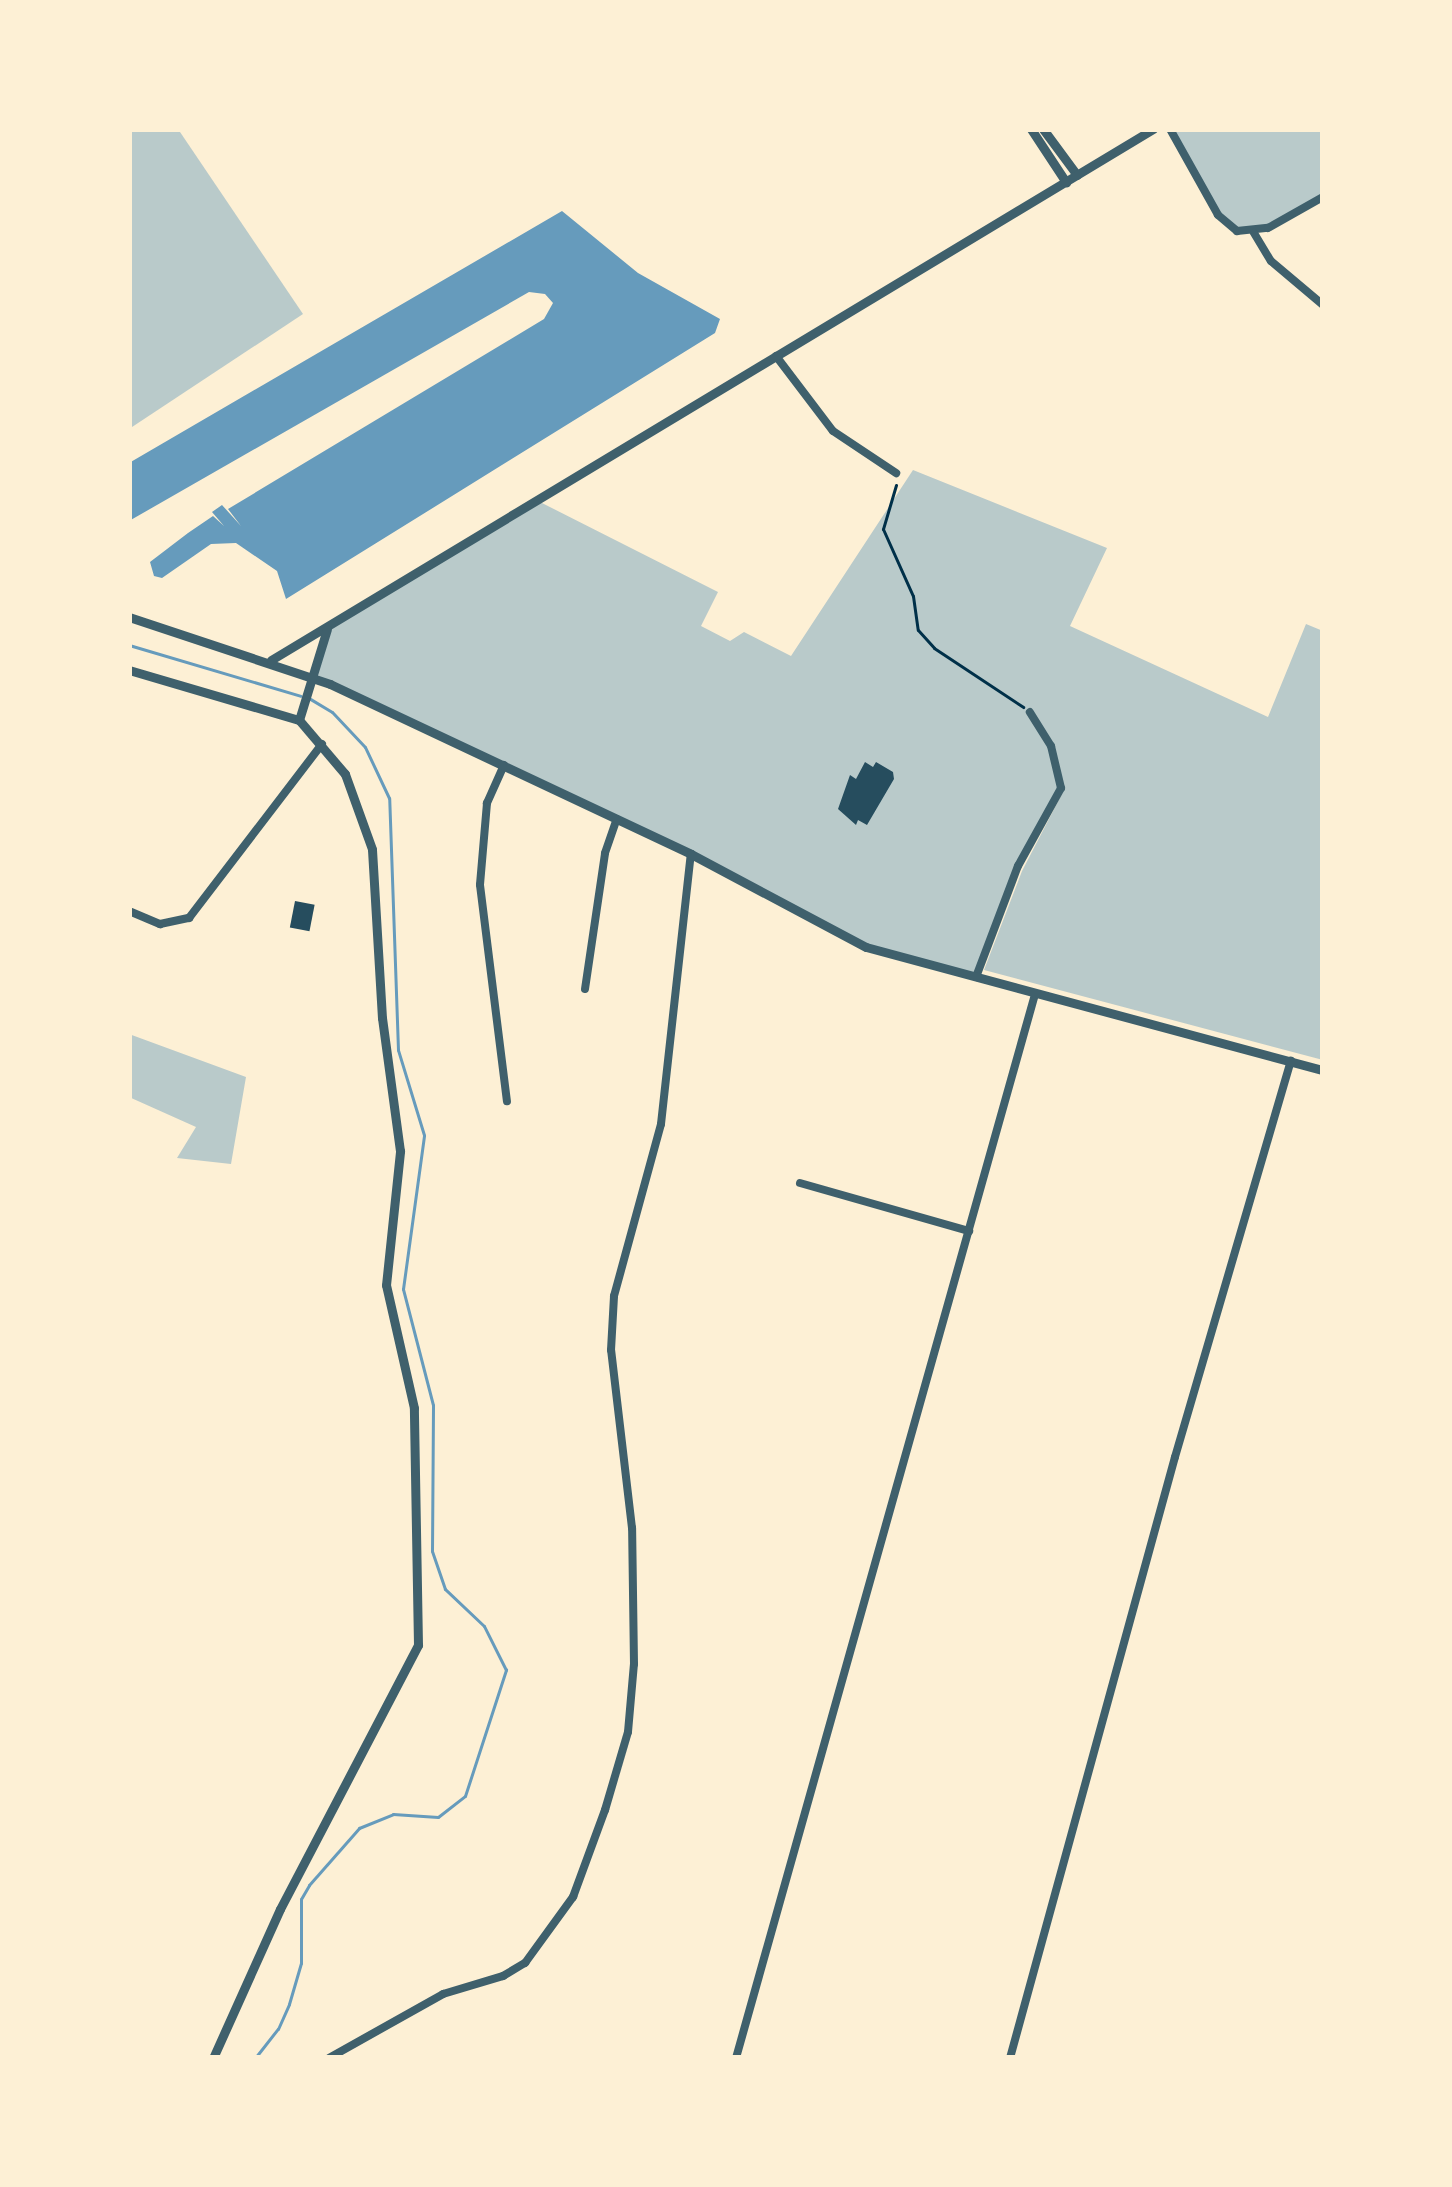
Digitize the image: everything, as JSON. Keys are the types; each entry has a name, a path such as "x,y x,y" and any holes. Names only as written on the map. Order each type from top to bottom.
{"street":[{"path":"1031,129 1071,178"},
{"path":"1043,129 1071,178"},
{"path":"271,660 1153,129"},
{"path":"1170,129 1226,224 1254,232 1323,197"},
{"path":"1254,232 1271,261 1323,305"},
{"path":"776,356 832,430 896,472"},
{"path":"129,617 271,660 309,682 504,765 691,854 838,935 975,979 1323,1070"},
{"path":"299,720 327,629"},
{"path":"129,670 299,720 322,744 358,799 372,849 382,1018 400,1151 386,1285 414,1408 418,1645 280,1909 213,2058"},
{"path":"975,979 1018,866 1060,788 1051,746 1030,712"},
{"path":"129,911 160,924 189,917 322,744"},
{"path":"504,765 487,802 480,884 507,1101"},
{"path":"585,988 604,854 617,819"},
{"path":"329,2058 443,1994 503,1976 525,1963 573,1897 605,1810 628,1732 634,1664 632,1528 611,1349 614,1296 662,1124 691,854"},
{"path":"736,2058 1035,994"},
{"path":"1010,2058 1174,1457 1291,1061"},
{"path":"800,1183 969,1231"}],"path":[{"path":"896,472 884,529 913,596 919,630 934,648 1030,712"}],"shaded area":[{"path":"129,129 178,129 303,314 129,429"},
{"path":"1170,129 1323,129 1323,197 1254,233 1226,224"},
{"path":"913,470 1107,548 1070,626 1268,717 1306,624 1323,631 1323,1060 984,970 1022,871 1065,788 1018,866 975,979 866,947 691,854 311,676 327,629 540,502 718,592 701,626 730,641 744,632 791,656"},
{"path":"129,1034 246,1077 231,1164 177,1158 196,1127 129,1097"}],"water":[{"path":"562,211 638,273 720,319 715,333 286,599 277,571 236,543 211,544 162,578 154,576 150,562 188,533 213,516 224,526 212,512 222,505 241,526 228,509 544,319 553,303 545,294 529,292 129,521 129,463"}],"building":[{"path":"865,762 873,767 876,762 893,772 894,779 867,825 858,820 856,825 838,809 850,775 856,779"},
{"path":"295,901 315,905 309,931 290,928"}],"waterway":[{"path":"129,645 301,696"},
{"path":"255,2058 278,2029 289,2004 301,1963 301,1899 309,1885 359,1828 393,1814 438,1817 465,1796 506,1670 484,1626 445,1589 432,1551 433,1405 403,1289 424,1135 398,1050 389,798 365,747 332,712 310,699"}]}
